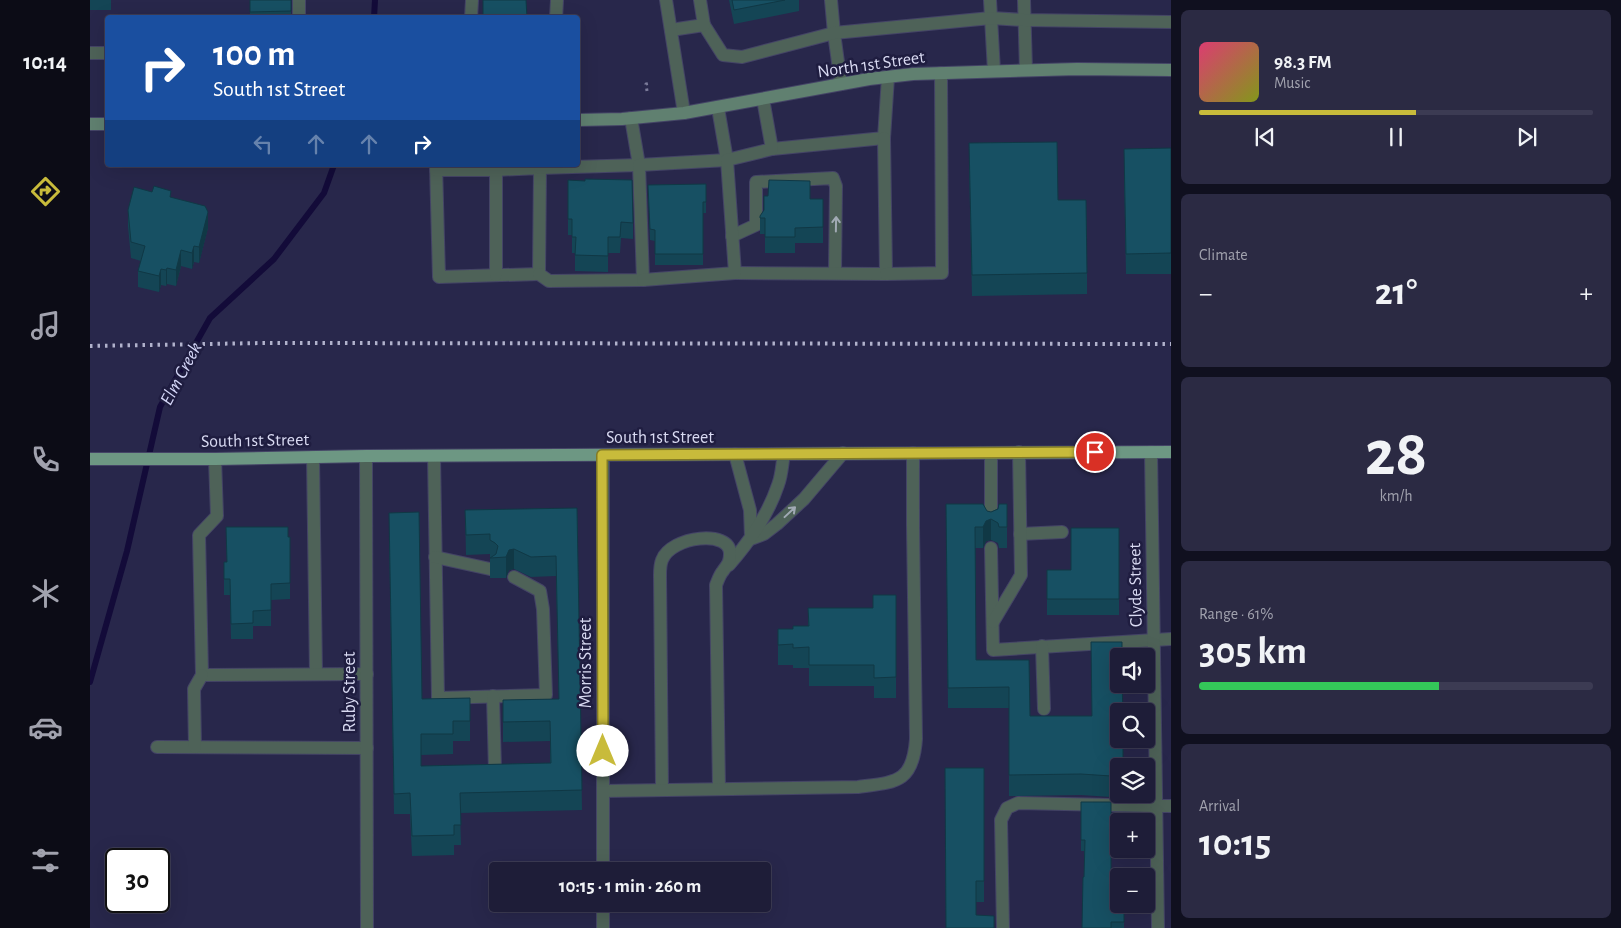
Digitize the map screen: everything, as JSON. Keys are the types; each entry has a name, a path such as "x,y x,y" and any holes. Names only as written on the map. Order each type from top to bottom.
{"main road":[{"name":"North 1st Street","path":"580,120 684,113 888,77 1026,70 1171,70"},
{"path":"90,124 105,124"},
{"name":"South 1st Street","path":"96,459 1171,452"}],"street":[{"path":"299,0 299,15"},
{"path":"463,0 463,15"},
{"path":"471,15 472,0"},
{"path":"556,15 557,0"},
{"path":"666,0 684,113"},
{"path":"700,0 704,25 723,55 742,57 834,33 990,18 1171,22"},
{"path":"831,0 841,84"},
{"path":"990,0 994,72"},
{"path":"1024,0 1026,70"},
{"path":"671,30 704,25"},
{"path":"90,53 105,53"},
{"path":"558,167 436,168 439,277 539,274 549,281 643,280 735,273 942,273 941,73"},
{"path":"886,274 884,138 888,77"},
{"path":"763,99 772,149"},
{"path":"718,108 726,160 735,273"},
{"path":"631,118 639,165 643,280"},
{"path":"580,166 726,160 772,149 884,138"},
{"path":"496,167 496,276"},
{"path":"539,274 540,168"},
{"path":"732,236 756,225 756,182 833,178 836,186 835,273"},
{"path":"993,622 1021,576 1019,452"},
{"name":"Clyde Street","path":"1151,452 1158,928"},
{"path":"751,540 764,534 777,524 810,492 843,453"},
{"path":"603,791 858,787 888,784 902,778 909,770 915,751 916,739 913,453"},
{"path":"991,453 991,525"},
{"path":"735,454 750,510 751,540"},
{"path":"719,789 716,585 722,571 751,540 767,512 779,484 784,454"},
{"name":"Morris Street","path":"602,455 603,862"},
{"name":"Ruby Street","path":"366,456 367,928"},
{"path":"434,456 438,698 546,695 544,609 540,591 514,578"},
{"path":"313,457 316,674"},
{"path":"195,747 194,689 202,675 199,535 217,516 209,459"},
{"path":"1020,534 1062,532"},
{"path":"662,790 660,575 662,559 670,549 680,542 704,538 720,541 728,546 731,553 729,565"},
{"path":"992,548 993,650 1171,639"},
{"path":"435,557 490,569"},
{"path":"1042,646 1044,709"},
{"path":"202,675 367,674"},
{"path":"493,696 495,770"},
{"path":"157,747 367,748"},
{"path":"1003,928 1001,820 1007,808 1018,803 1171,806"},
{"path":"603,912 603,928"}],"path":[{"path":"647,91 646,84 651,84"}],"building":[{"path":"250,0 291,0 291,11 250,12"},
{"path":"483,0 526,0 527,15 483,15"},
{"path":"732,0 785,0 734,10"},
{"path":"1057,142 1058,200 1086,200 1087,273 972,275 969,143"},
{"path":"1171,148 1171,253 1126,254 1124,149"},
{"path":"585,179 632,180 633,223 621,222 620,237 608,237 608,256 575,255 576,237 572,237 572,219 568,219 568,180 585,181"},
{"path":"769,180 810,181 810,199 823,199 823,227 795,228 795,237 765,237 765,218 760,218 760,216 764,210 764,196 768,196"},
{"path":"706,184 706,202 703,202 703,254 655,254 655,230 650,229 648,185"},
{"path":"154,186 171,191 170,197 205,206 208,212 199,247 194,246 192,253 181,250 176,270 161,269 159,276 138,271 145,246 131,242 128,210 134,187 152,192"},
{"path":"946,504 983,504 987,511 991,512 998,509 999,504 1007,504 1007,527 999,527 998,523 991,519 986,521 983,527 975,527 976,660 1029,660 1030,716 1092,716 1091,642 1122,642 1122,648 1110,648 1110,693 1122,693 1123,703 1110,703 1110,748 1123,748 1123,758 1110,758 1110,776 1081,774 1009,775 1009,687 948,688"},
{"path":"577,508 582,790 460,793 461,825 454,825 454,835 412,836 410,793 394,794 389,513 419,512 422,699 470,698 470,721 453,721 453,734 421,734 421,766 551,763 550,721 503,722 503,700 559,699 556,556 531,557 514,549 509,550 506,557 490,558 496,554 498,546 490,540 490,534 466,535 465,510"},
{"path":"226,527 288,527 288,537 290,537 290,583 271,584 271,610 253,611 253,623 231,624 230,579 224,579 224,562 227,562"},
{"path":"1071,528 1119,528 1119,599 1047,599 1047,570 1071,570"},
{"path":"873,595 896,595 896,677 874,678 874,665 809,665 809,647 793,648 793,644 778,645 778,629 793,629 793,626 809,626 808,608 873,608"},
{"path":"945,768 984,768 984,881 976,881 976,915 994,916 994,928 946,928"},
{"path":"1081,802 1110,802 1110,913 1124,913 1124,922 1111,922 1111,928 1082,928 1085,840 1081,840"}],"waterway":[{"name":"Elm Creek","path":"374,15 375,0"},
{"name":"Elm Creek","path":"90,682 127,551 160,407 210,318 274,259 324,193 333,167"}],"railway":[{"path":"90,346 263,343 1171,344"}],"route":[{"path":"603,751 602,455 1095,452"}]}
